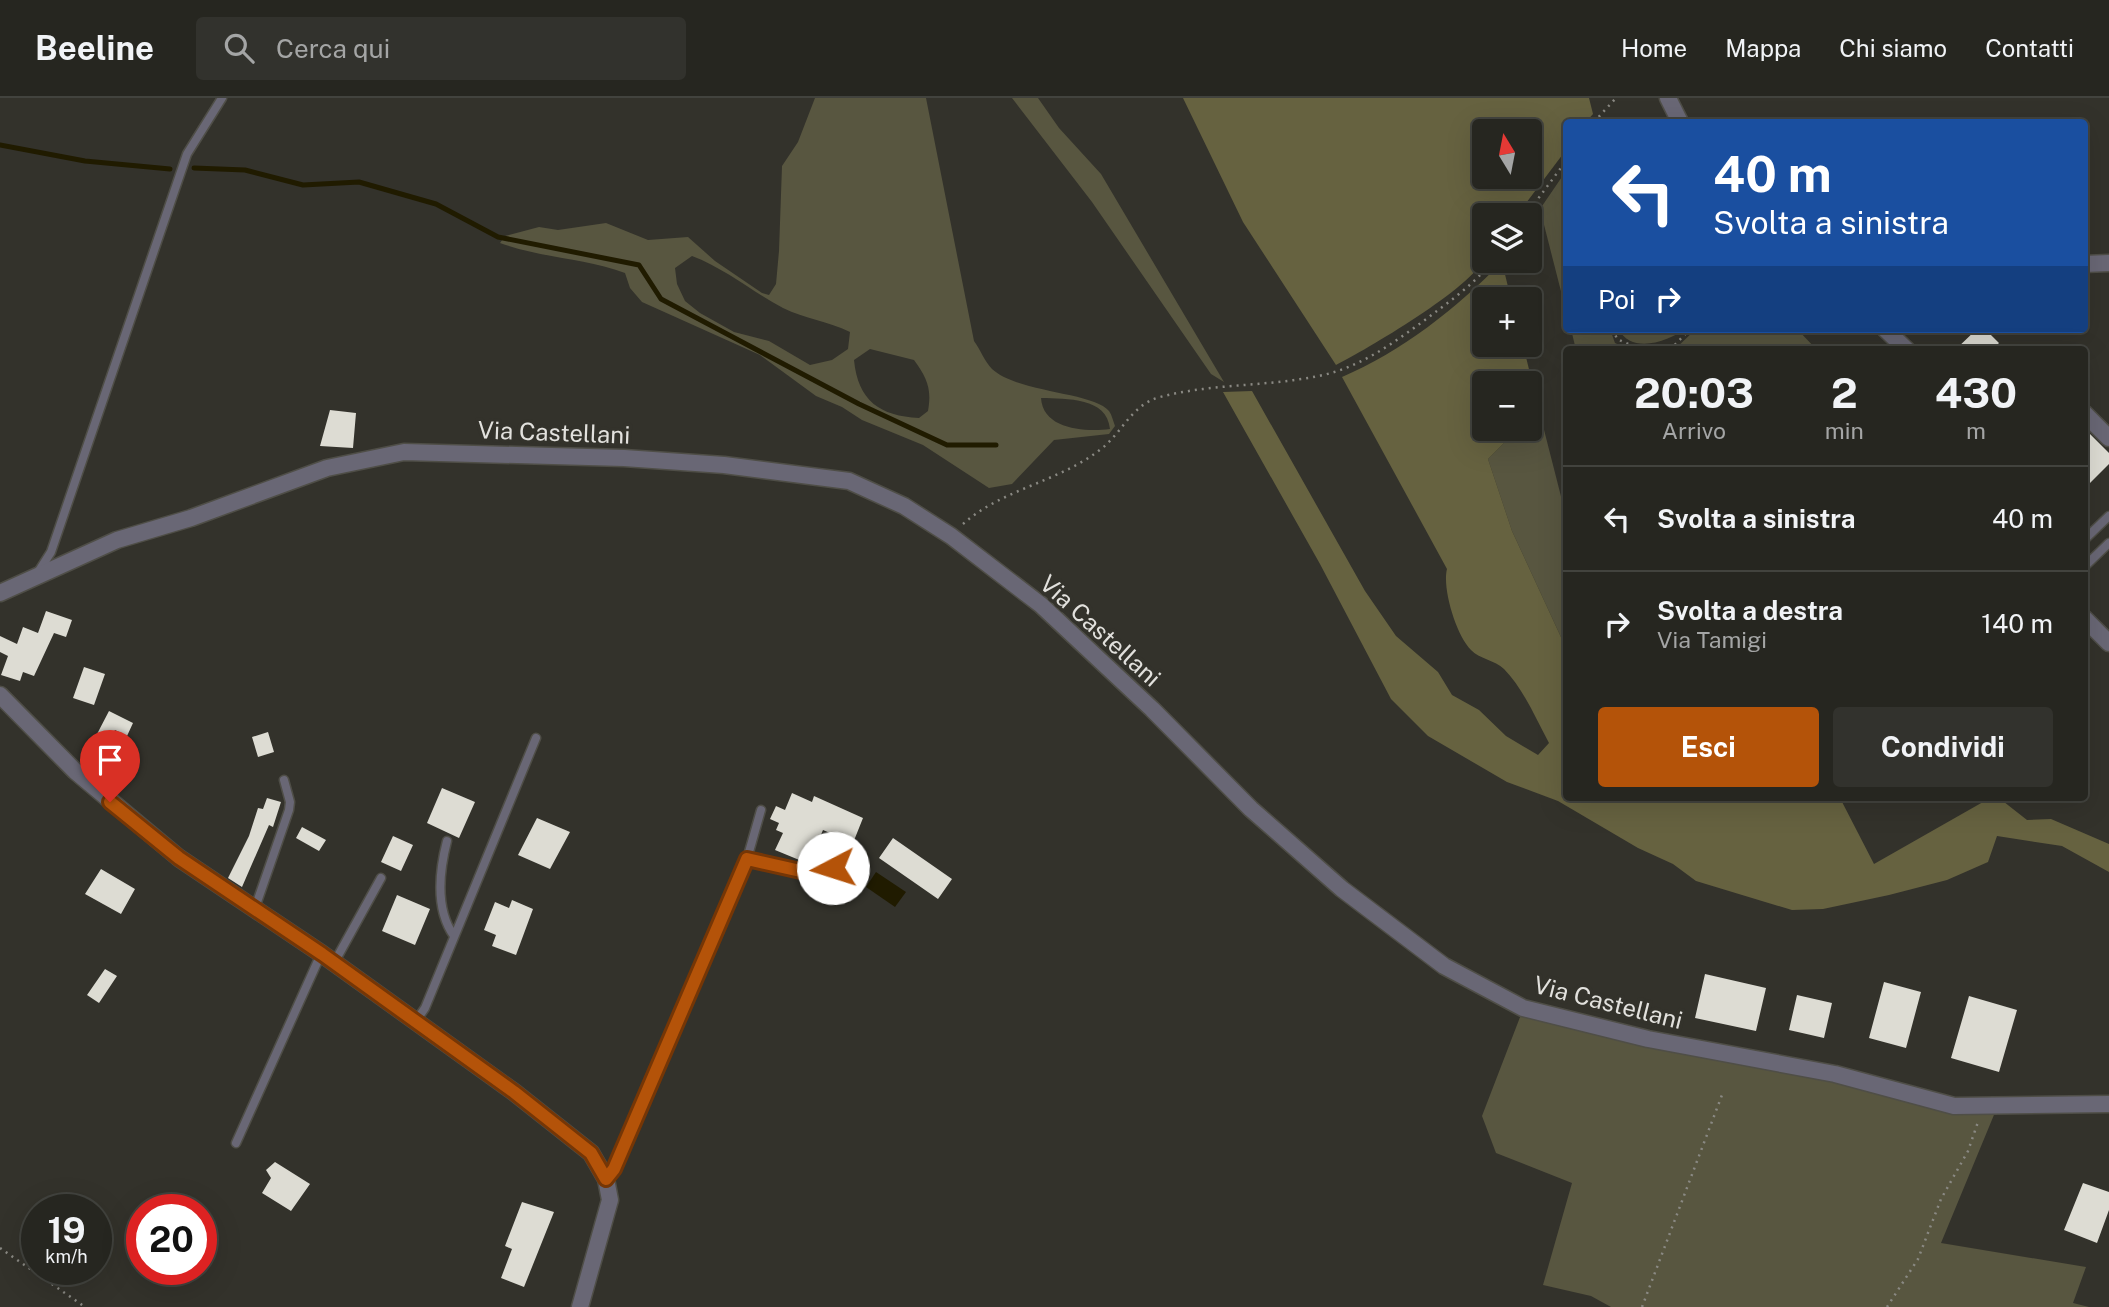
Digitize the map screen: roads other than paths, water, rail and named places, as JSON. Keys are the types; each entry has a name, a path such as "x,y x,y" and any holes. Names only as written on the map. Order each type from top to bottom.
{"street":[{"path":"1668,98 1678,119"},
{"path":"2088,264 2107,262"},
{"path":"1889,333 1903,346"},
{"path":"2088,417 2109,438"},
{"name":"Via Castellani","path":"0,593 117,540 191,518 327,468 404,452 624,458 724,465 849,481 905,506 951,536 1041,605 1152,709 1251,809 1342,889 1444,966 1523,1008 1648,1039 1835,1074 1954,1107 2109,1104"},
{"path":"2088,622 2109,643"},
{"path":"0,695 58,754 127,817 179,858 416,1021 591,1153 606,1179 610,1200 580,1307"}],"lane":[{"path":"33,579 51,552 187,154 222,98"},
{"path":"2088,536 2109,516"},
{"path":"2088,563 2109,543"},
{"path":"416,1021 425,1008 536,737"},
{"path":"255,908 289,810 290,802 284,780"},
{"path":"606,1179 614,1169 747,859 761,810"},
{"path":"747,859 830,875 836,858 834,846 827,839"},
{"path":"447,841 440,869 441,901 447,926 454,936"},
{"path":"236,1143 328,958 381,878"}],"waterway":[{"path":"0,145 85,161 170,169"},
{"path":"194,168 245,170 303,185 359,182 436,204 498,237 639,265 661,299 859,404 947,445 996,445"}]}
